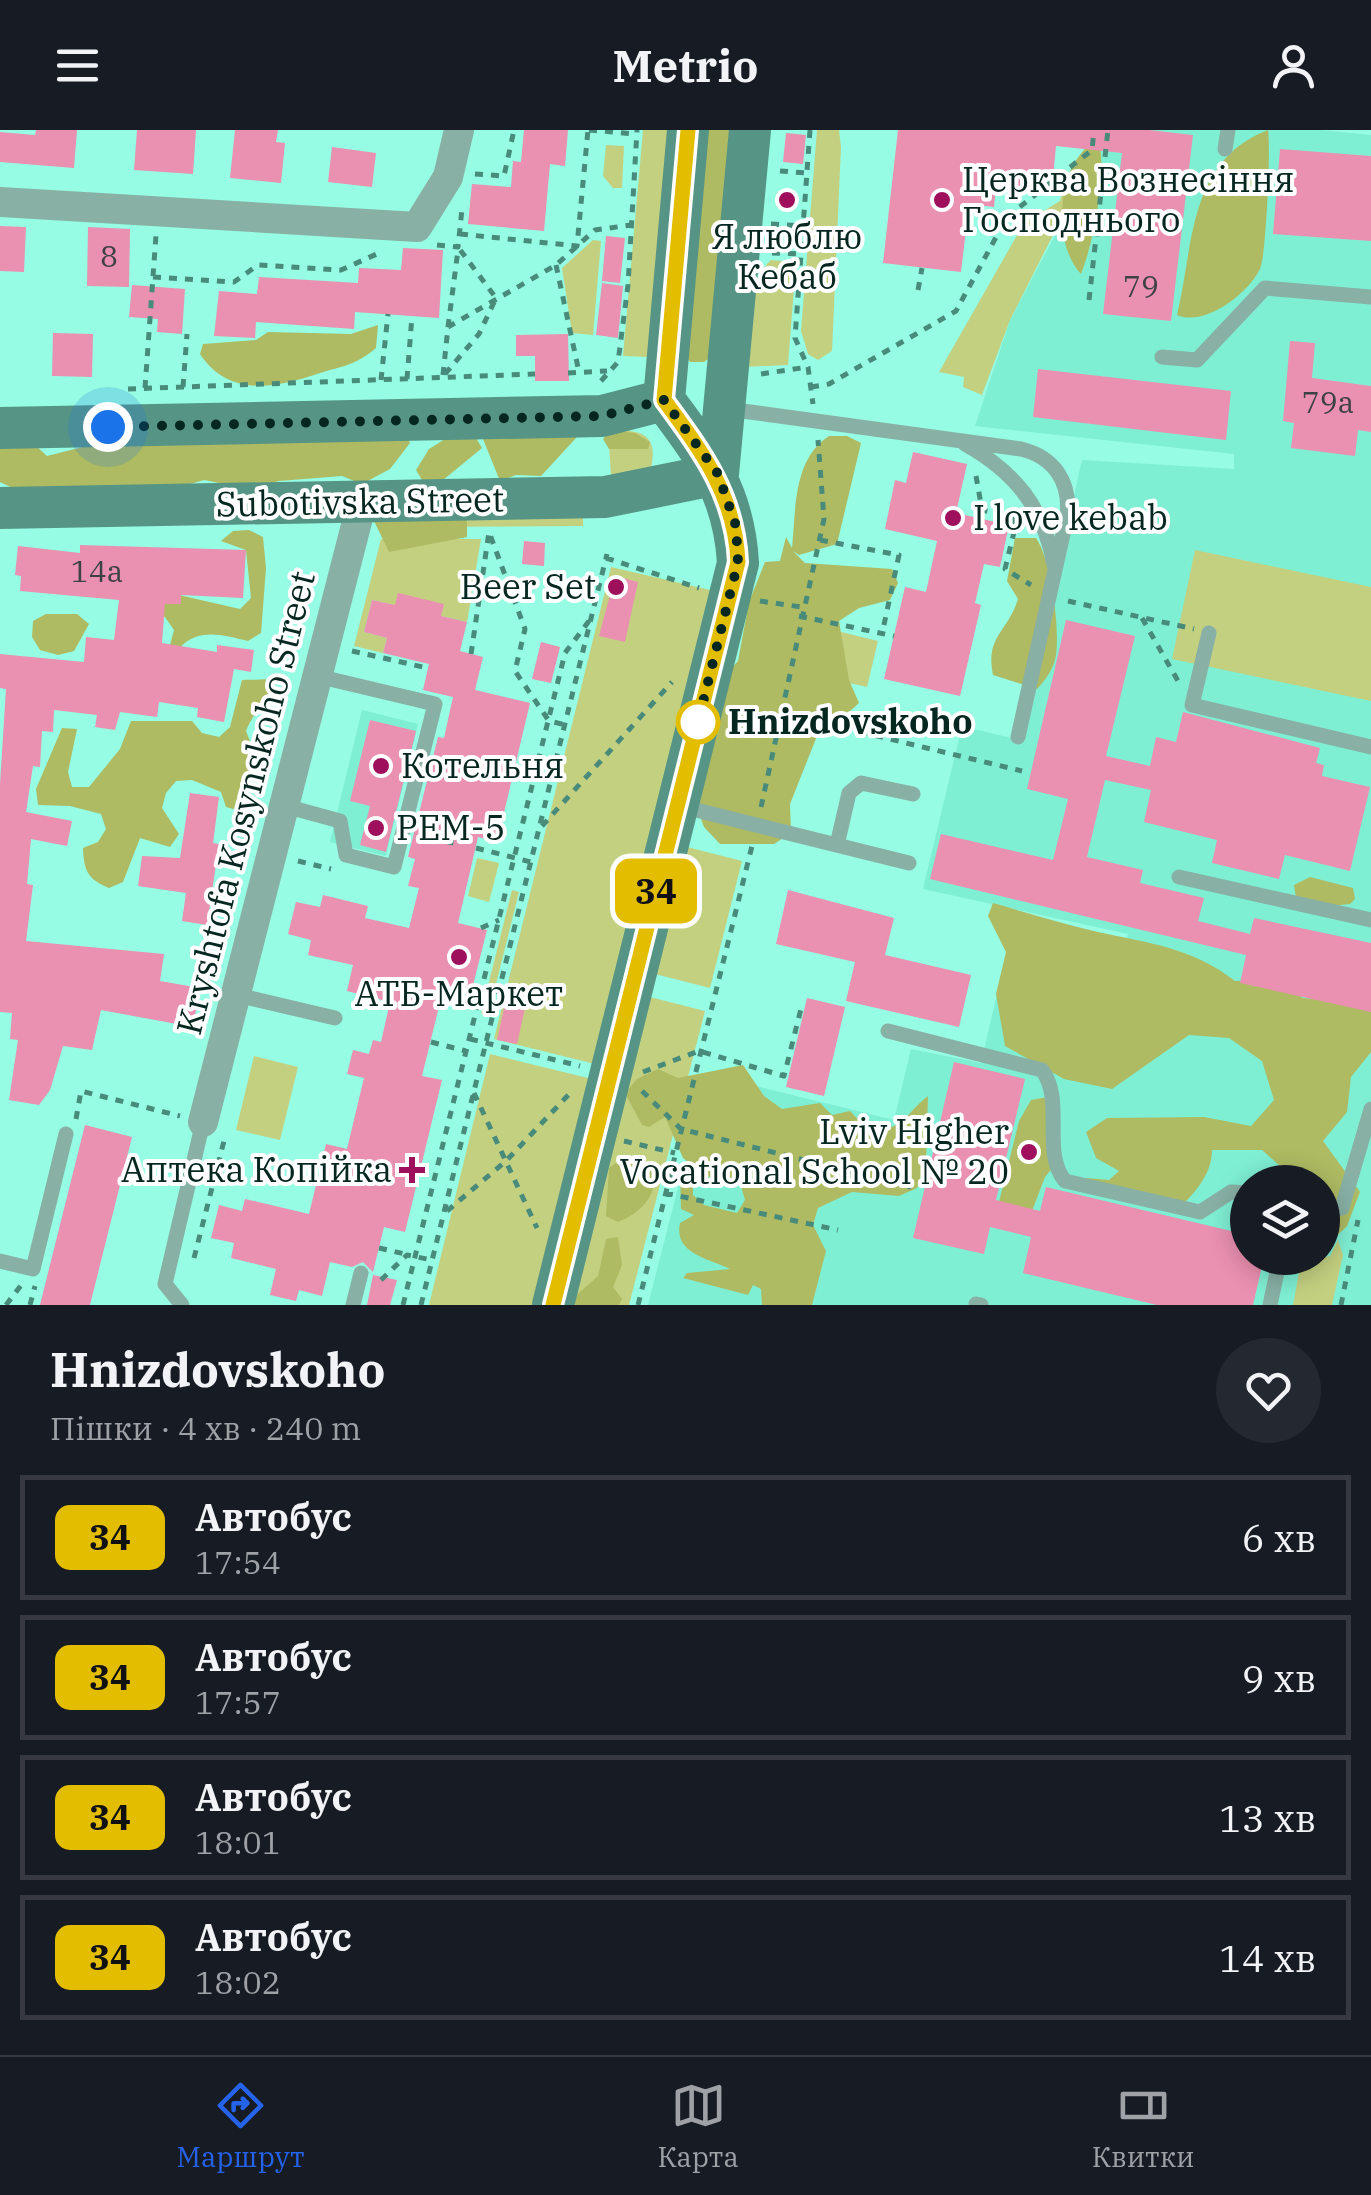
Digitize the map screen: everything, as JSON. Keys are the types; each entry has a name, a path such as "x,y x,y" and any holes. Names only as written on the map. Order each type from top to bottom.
{"street":[{"path":"0,202 417,227 448,177 459,130"},
{"path":"556,1290 738,562 736,526 718,474 664,400 688,130"},
{"path":"718,474 750,130"},
{"path":"0,428 584,417 664,400"},
{"name":"Subotivska Street","path":"0,508 605,497 718,474"},
{"name":"Kryshtofa Kosynskoho Street","path":"203,1122 362,502"}],"lane":[{"path":"1225,148 1228,130"},
{"path":"1162,357 1197,360 1265,288 1371,297"},
{"path":"724,409 1032,452 1059,472 1068,505 1018,736"},
{"path":"957,440 997,465 1028,494 1042,516 1055,574"},
{"path":"1209,633 1192,706 1371,747"},
{"path":"285,806 340,821 346,855 394,867 435,704 317,676"},
{"path":"837,845 849,793 861,784 914,794"},
{"path":"678,806 909,863"},
{"path":"1180,877 1371,920"},
{"path":"236,995 334,1018"},
{"path":"888,1032 1042,1070 1050,1084 1058,1168 1072,1184 1200,1212 1230,1192"},
{"path":"1340,1208 1371,1108"},
{"path":"182,1305 164,1284 203,1122"},
{"path":"0,1261 33,1269 66,1134"},
{"path":"353,1304 361,1273"},
{"path":"1270,1305 1276,1275"}],"path":[{"path":"577,246 588,130 636,132 618,362 600,384"},
{"path":"810,130 795,338 808,367 814,407"},
{"path":"811,387 829,384 956,311 1007,218 1092,150 1094,130"},
{"path":"1089,300 1108,130"},
{"path":"774,170 807,173"},
{"path":"145,389 158,212"},
{"path":"771,224 803,226"},
{"path":"448,327 556,265 595,230 631,225"},
{"path":"460,234 577,246"},
{"path":"443,376 458,246 496,298"},
{"path":"556,265 578,372"},
{"path":"918,290 922,268"},
{"path":"443,376 479,334 496,298"},
{"path":"381,380 388,314"},
{"path":"407,379 412,316"},
{"path":"183,387 187,334"},
{"path":"754,375 808,367"},
{"path":"568,372 607,371"},
{"path":"127,389 535,374"},
{"path":"638,1305 757,825 799,616 824,519 818,438 837,440"},
{"path":"974,464 982,510 1011,516 1016,524 1005,569 1050,597 1209,633"},
{"path":"471,654 488,532 525,629 515,670 549,721 566,725"},
{"path":"818,540 900,555 882,634"},
{"path":"421,1305 607,556 706,591"},
{"path":"756,601 802,607"},
{"path":"799,616 894,636"},
{"path":"403,1305 478,1006 479,985 499,920 565,654 592,618"},
{"path":"1142,618 1192,706"},
{"path":"348,650 422,667 423,662"},
{"path":"540,829 671,685 676,667"},
{"path":"782,712 1022,771"},
{"path":"430,838 458,844"},
{"path":"476,848 531,862"},
{"path":"481,928 499,920"},
{"path":"466,991 478,1006"},
{"path":"628,1078 700,1052 787,1077 801,1005"},
{"path":"469,1038 592,1069"},
{"path":"430,1042 466,1051"},
{"path":"444,1213 506,1160 580,1082"},
{"path":"641,1090 681,1129 911,1187"},
{"path":"66,1134 74,1123 81,1092 203,1122"},
{"path":"474,1093 506,1160 556,1290"},
{"path":"595,1134 675,1153"},
{"path":"665,1193 838,1230"},
{"path":"1341,1305 1350,1245"},
{"path":"379,1248 432,1260"},
{"path":"353,1304 380,1288 382,1276 406,1254"}],"shaded area":[{"path":"643,130 672,130 648,357 623,356"},
{"path":"708,130 738,130 719,351 704,362 690,362 687,357"},
{"path":"817,130 839,130 841,147 832,351 818,360 808,354 801,331"},
{"path":"1097,130 1322,130 1371,135 1371,1019 1121,965 1128,934 923,889 962,726 1019,740 1082,460 1234,469 1234,454 975,426 1010,320 1079,190"},
{"path":"1268,130 1267,201 1260,269 1245,289 1212,313 1188,318 1177,315 1192,233 1209,183 1222,162 1242,144"},
{"path":"1097,134 1101,165 1098,204 1081,274 1068,253 1063,199 1071,168"},
{"path":"606,145 624,146 622,188 613,188 603,176"},
{"path":"1094,154 1010,320 982,395 963,387 964,377 939,372 1024,223 1060,201 1068,175"},
{"path":"593,240 601,241 593,335 572,333 562,268"},
{"path":"771,260 796,262 788,365 743,367 751,296"},
{"path":"378,325 376,348 362,358 287,383 239,383 225,378 200,354 203,344 256,340 268,332 351,334"},
{"path":"573,428 576,438 541,476 516,475 500,481 481,434"},
{"path":"608,430 629,431 649,440 651,468 611,475"},
{"path":"611,430 635,433 650,442 648,449 609,449 603,439"},
{"path":"406,434 410,443 390,469 362,484 342,476 279,481 250,489 204,480 176,488 25,494 0,482 0,439 34,444 47,456 102,442"},
{"path":"450,436 476,438 482,448 443,480 422,480 416,470 429,449"},
{"path":"829,436 847,436 861,443 837,544 799,555 793,551 805,563 892,569 898,583 890,600 859,608 839,621 849,680 859,703 849,712 815,726 817,736 790,804 791,833 774,844 720,844 704,827 698,811 726,674 738,661 749,602 765,562 780,561 786,537 792,548 798,486 809,458"},
{"path":"583,510 583,526 389,527"},
{"path":"467,517 467,537 389,552 374,521"},
{"path":"249,530 263,537 266,568 261,633 248,641 202,635 178,650 170,645 174,630 165,617 135,611 179,595 240,609 251,598 246,550 221,541 233,531"},
{"path":"1015,538 1036,538 1053,594 1056,655 1049,674 1037,689 993,675 991,662 995,643 1018,599 1007,581"},
{"path":"381,539 481,539 467,622 372,600 364,632 387,638 383,653 354,646"},
{"path":"1195,550 1371,587 1371,701 1172,659"},
{"path":"611,567 710,590 595,1064 494,1039"},
{"path":"46,614 77,614 89,624 74,651 58,655 40,650 32,637 33,621"},
{"path":"825,628 878,641 867,687 815,675"},
{"path":"276,679 246,731 255,754 241,811 226,807 221,792 192,780 176,781 166,793 162,808 179,834 170,847 140,838 123,882 109,888 91,877 83,848 98,842 106,829 101,814 70,806 38,805 36,789 62,728 77,729 68,772 72,787 89,787 120,749 131,721 192,721 202,733 219,737 230,727 242,680"},
{"path":"362,710 418,724 386,856 330,842"},
{"path":"683,846 742,861 710,988 651,973"},
{"path":"477,858 499,863 489,902 468,896"},
{"path":"1310,877 1353,888 1355,899 1350,904 1331,906 1296,898 1294,885"},
{"path":"512,890 519,892 488,1016 481,1014"},
{"path":"993,903 1170,948 1203,961 1235,981 1270,980 1303,998 1348,1002 1371,995 1371,1052 1351,1077 1347,1112 1323,1141 1360,1192 1347,1226 1340,1233 1340,1165 1279,1165 1262,1150 1212,1150 1209,1168 1200,1184 1175,1211 1070,1183 1087,1178 1109,1180 1119,1171 1096,1158 1086,1132 1107,1118 1204,1117 1251,1126 1274,1100 1262,1061 1229,1038 1189,1035 1112,1089 1064,1079 1005,1046 996,994 1006,952 988,916"},
{"name":"Lviv Higher Vocational School № 20","path":"1008,947 1371,1025 1371,1305 648,1305 707,1074 894,1120 911,1049 981,1063"},
{"path":"642,995 705,1011 629,1305 563,1305"},
{"path":"490,1054 592,1079 537,1305 429,1305"},
{"path":"254,1056 298,1067 280,1140 236,1130"},
{"path":"743,1065 764,1096 782,1109 820,1103 832,1115 850,1111 865,1127 896,1125 928,1096 926,1163 917,1188 899,1196 852,1192 818,1208 813,1225 826,1251 812,1305 762,1305 761,1289 753,1285 748,1295 683,1278 687,1273 730,1269 695,1254 682,1242 680,1223 694,1215 681,1209 680,1175 693,1180 693,1195 704,1205 737,1213 745,1200 740,1183 732,1178 712,1179 683,1158 665,1117 649,1127 642,1125 625,1093 637,1079 658,1069 678,1078"},
{"path":"1048,1097 1059,1160 1045,1177 1029,1219 998,1206 1019,1121 1031,1100"},
{"path":"639,1156 653,1174 651,1194 638,1210 618,1222 606,1216 609,1168 621,1159"},
{"path":"618,1237 622,1265 613,1287 622,1299 619,1305 576,1305 571,1300 598,1276 606,1239"},
{"path":"1299,1275 1339,1275 1332,1305 1293,1305"}],"building":[{"path":"36,130 77,130 74,168 0,162 0,132 35,135"},
{"path":"137,130 196,130 193,174 134,170"},
{"path":"235,130 278,130 276,142 285,143 281,183 230,178"},
{"path":"524,130 568,130 565,166 550,164 544,231 468,224 472,184 511,187 513,161 521,162"},
{"path":"898,130 1149,130 1193,135 1171,321 1103,314 1122,153 1056,146 1053,177 1037,175 1036,192 996,187 994,207 969,204 961,272 883,263"},
{"path":"786,133 806,135 803,164 783,162"},
{"path":"332,147 376,153 372,187 328,182"},
{"path":"1280,149 1371,156 1371,241 1273,234"},
{"path":"0,226 26,227 24,272 0,271"},
{"path":"88,227 130,229 129,287 87,286"},
{"path":"606,236 625,238 620,283 602,281"},
{"path":"403,248 443,250 439,318 355,312 354,329 256,322 255,338 214,336 219,291 257,294 259,277 358,283 359,268 401,270"},
{"path":"602,283 623,286 618,338 596,335"},
{"path":"132,285 185,289 182,334 157,332 158,319 129,317"},
{"path":"53,333 93,334 92,377 52,376"},
{"path":"568,334 569,381 535,381 535,356 516,356 516,335"},
{"path":"1290,341 1315,343 1312,378 1371,386 1371,432 1358,430 1355,456 1291,448 1294,423 1283,421"},
{"path":"1038,369 1231,391 1226,440 1033,417"},
{"path":"913,452 967,464 956,513 1009,525 1000,567 984,564 975,603 981,605 960,696 884,679 905,587 926,592 937,541 885,529 895,480 906,483"},
{"path":"524,541 545,543 544,566 522,564"},
{"path":"80,545 246,550 243,598 181,595 181,604 165,604 162,643 217,652 217,645 254,650 251,672 234,669 224,722 197,717 198,708 159,702 157,717 120,712 115,730 95,727 97,715 54,710 53,732 42,731 40,767 33,766 26,812 72,821 67,846 31,839 27,884 33,885 26,941 164,954 160,981 200,988 193,1027 101,1010 92,1050 63,1046 50,1090 39,1105 9,1100 18,1040 10,1039 12,1013 0,1012 0,784 6,689 0,688 0,654 84,662 86,637 114,640 119,600 20,591 21,576 15,575 18,546 80,553"},
{"path":"615,576 638,582 625,642 599,636"},
{"path":"398,593 444,604 441,616 467,622 460,651 483,657 475,690 530,703 497,842 478,837 458,923 487,930 471,993 444,986 422,1076 442,1080 405,1232 384,1227 373,1272 363,1262 352,1267 330,1262 322,1296 299,1290 296,1301 270,1295 276,1269 231,1258 234,1243 211,1238 219,1205 242,1211 245,1199 309,1214 326,1144 347,1149 364,1078 347,1074 353,1050 369,1054 373,1040 381,1042 390,1002 347,991 353,965 308,955 311,940 288,934 296,902 320,907 323,895 368,906 365,918 409,928 419,888 408,886 415,859 408,857 438,737 444,738 453,697 423,690 429,664 383,653 387,638 364,632 372,600 395,605"},
{"path":"1066,620 1135,636 1106,756 1150,766 1156,737 1176,742 1183,712 1320,748 1316,763 1324,765 1322,776 1370,787 1350,871 1285,855 1279,879 1212,863 1217,840 1144,822 1151,790 1105,780 1087,857 1143,870 1140,883 1204,898 1198,921 1250,934 1254,918 1371,943 1371,1012 1240,983 1246,955 930,879 941,834 1053,860 1068,799 1027,789"},
{"path":"541,642 560,647 551,683 532,679"},
{"name":"Котельня","path":"370,720 416,731 386,852 360,845 370,806 350,801"},
{"path":"190,793 219,797 213,843 219,844 207,925 182,921 186,893 138,886 142,856 180,858"},
{"path":"788,890 894,918 885,955 971,975 959,1027 846,1001 855,962 776,944"},
{"path":"507,995 527,999 517,1044 497,1040"},
{"path":"807,998 845,1007 824,1096 786,1087"},
{"path":"954,1062 1025,1079 996,1200 1040,1211 1046,1187 1230,1231 1230,1275 1260,1275 1253,1305 1157,1305 1023,1273 1031,1237 990,1227 984,1254 913,1238"},
{"path":"85,1125 132,1137 90,1305 40,1305"},
{"path":"373,1275 397,1280 390,1305 367,1305"}],"bus line":[{"name":"34","path":"553,1305 738,562 736,526 718,474 664,400 688,130"}],"place":[{"name":"Я люблю Кебаб","path":"787,200"},
{"name":"Церква Вознесіння Господнього","path":"942,200"},
{"name":"I love kebab","path":"953,518"},
{"name":"Beer Set","path":"616,587"},
{"name":"Hnizdovskoho","path":"698,722"},
{"name":"Котельня","path":"381,766"},
{"name":"РЕМ-5","path":"376,828"},
{"name":"АТБ-Маркет","path":"459,957"},
{"name":"Lviv Higher Vocational School № 20","path":"1029,1152"},
{"name":"Аптека Копійка","path":"412,1170"}],"route":[{"path":"108,427 602,416 664,400 718,474 736,526 738,562 698,722"}]}
